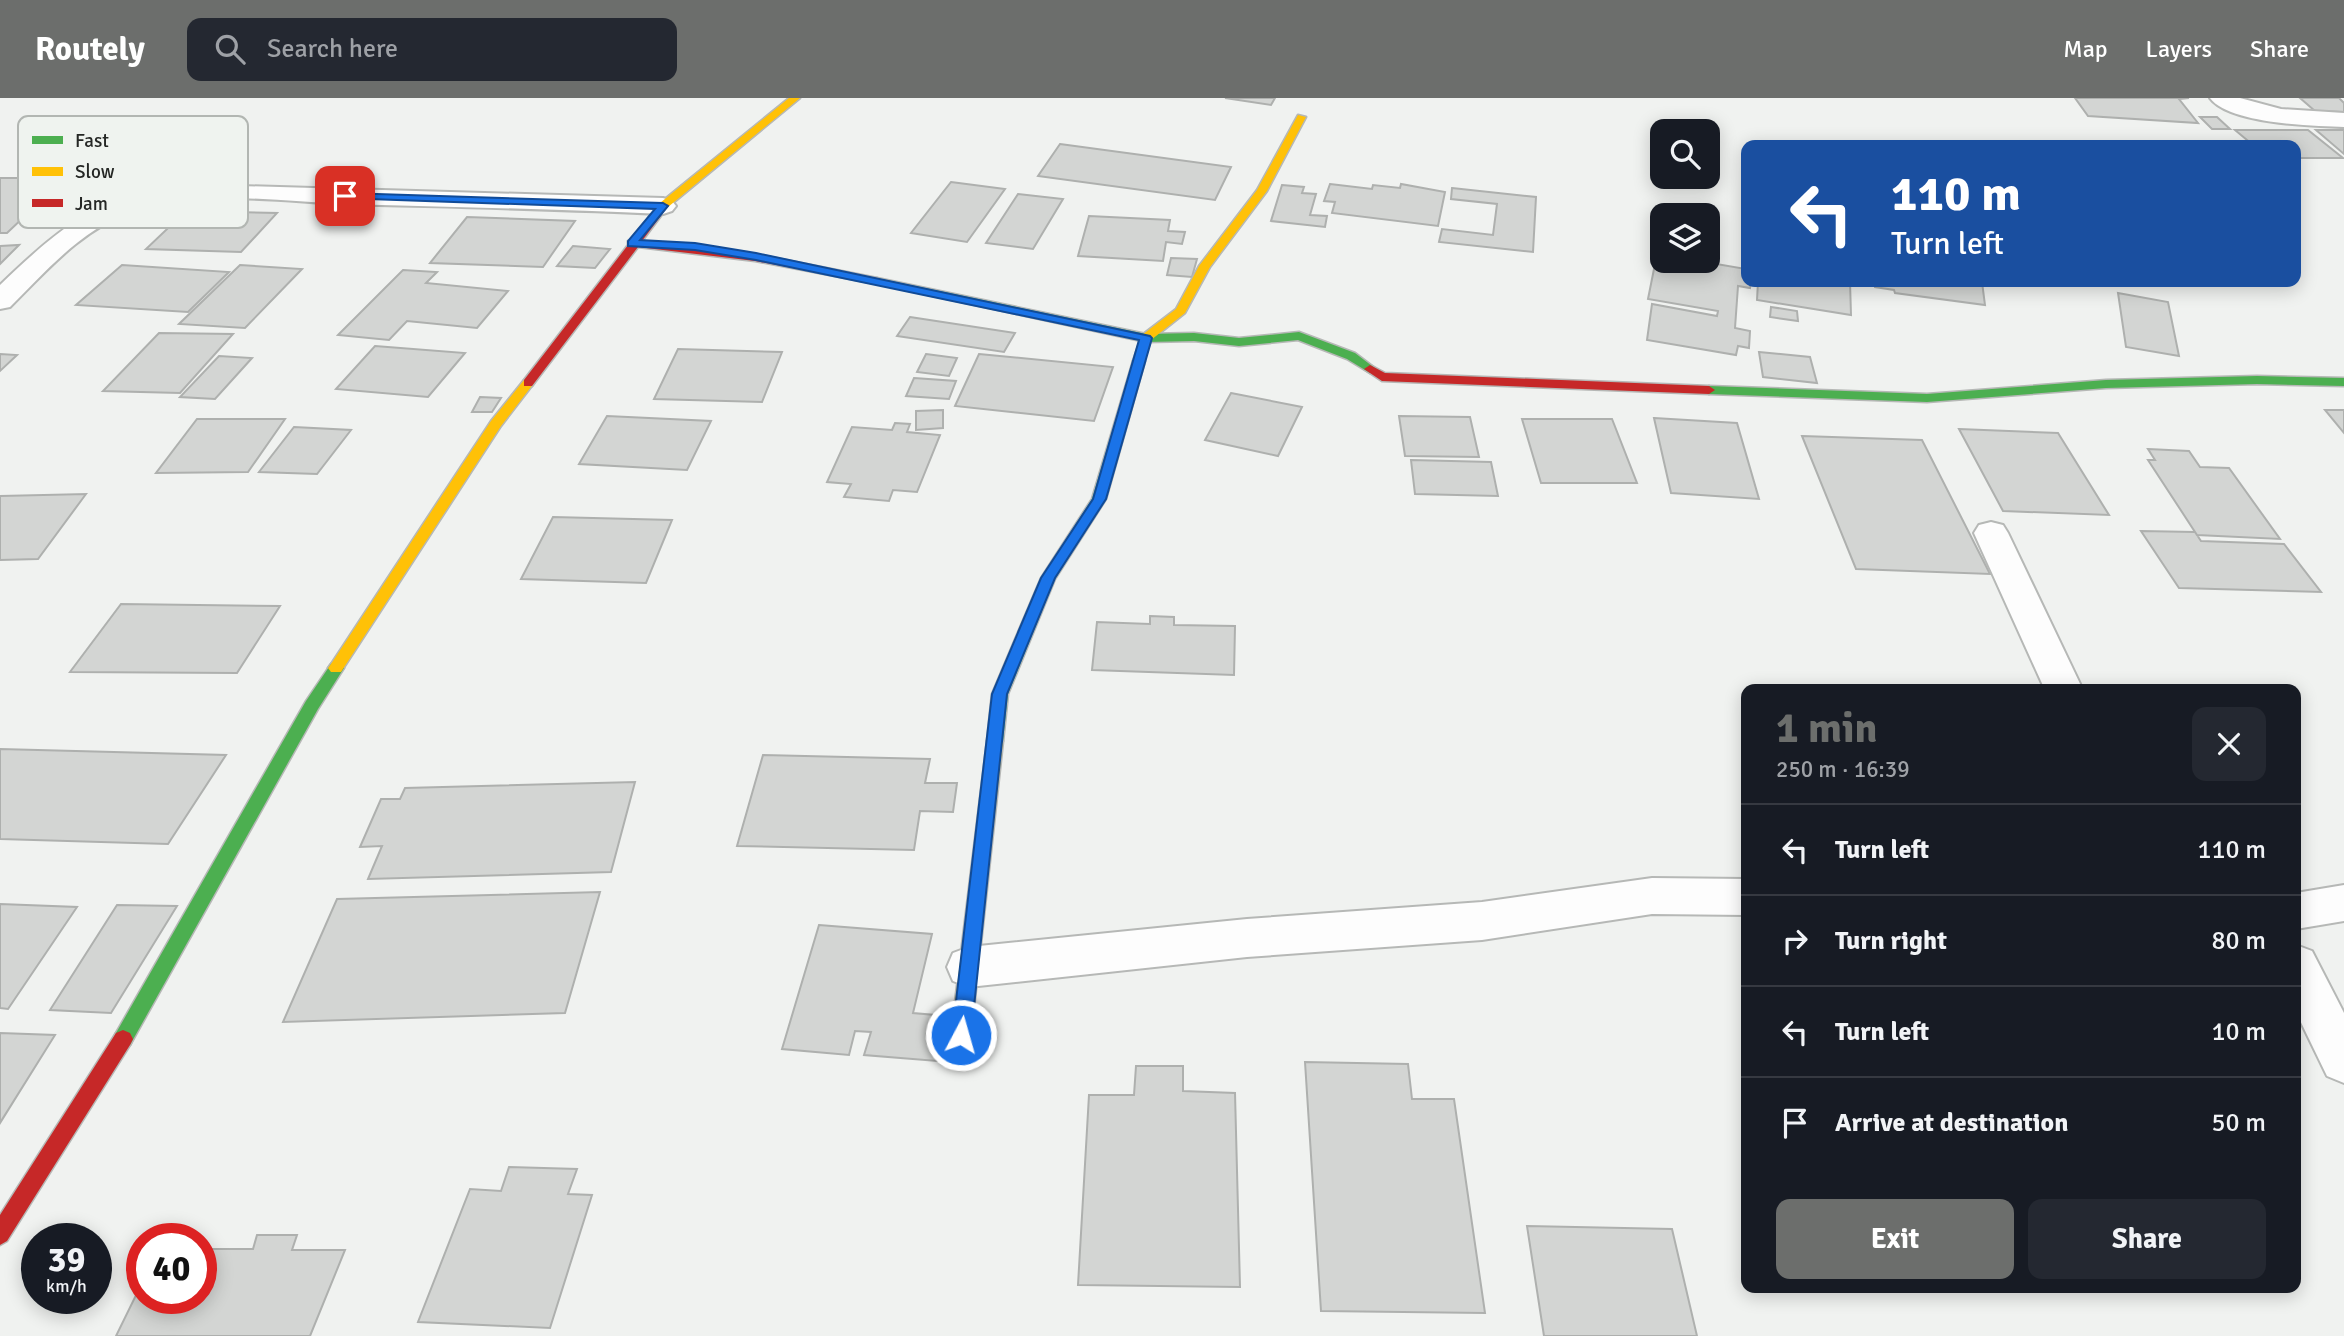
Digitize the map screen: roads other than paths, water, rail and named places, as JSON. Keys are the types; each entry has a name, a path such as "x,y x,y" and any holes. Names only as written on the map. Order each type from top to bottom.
{"street":[{"path":"0,1234 139,1014 312,705 496,424 632,243 663,206 795,98"},
{"path":"2222,98 2240,108 2279,116 2344,120"},
{"path":"961,1035 1000,694 1048,578 1099,499 1146,338 1181,311 1205,266 1262,191 1301,117"},
{"path":"248,193 663,206"},
{"path":"0,301 61,243 83,228"},
{"path":"632,243 695,247 756,256 1146,338 1194,337 1239,342 1299,336 1350,356 1382,377 1927,398 2106,384 2257,380 2344,382"},
{"path":"1991,533 2061,684"},
{"path":"969,967 1247,938 1482,921 1652,896 1741,897"},
{"path":"2301,910 2344,903"},
{"path":"2301,975 2344,1061"}]}
